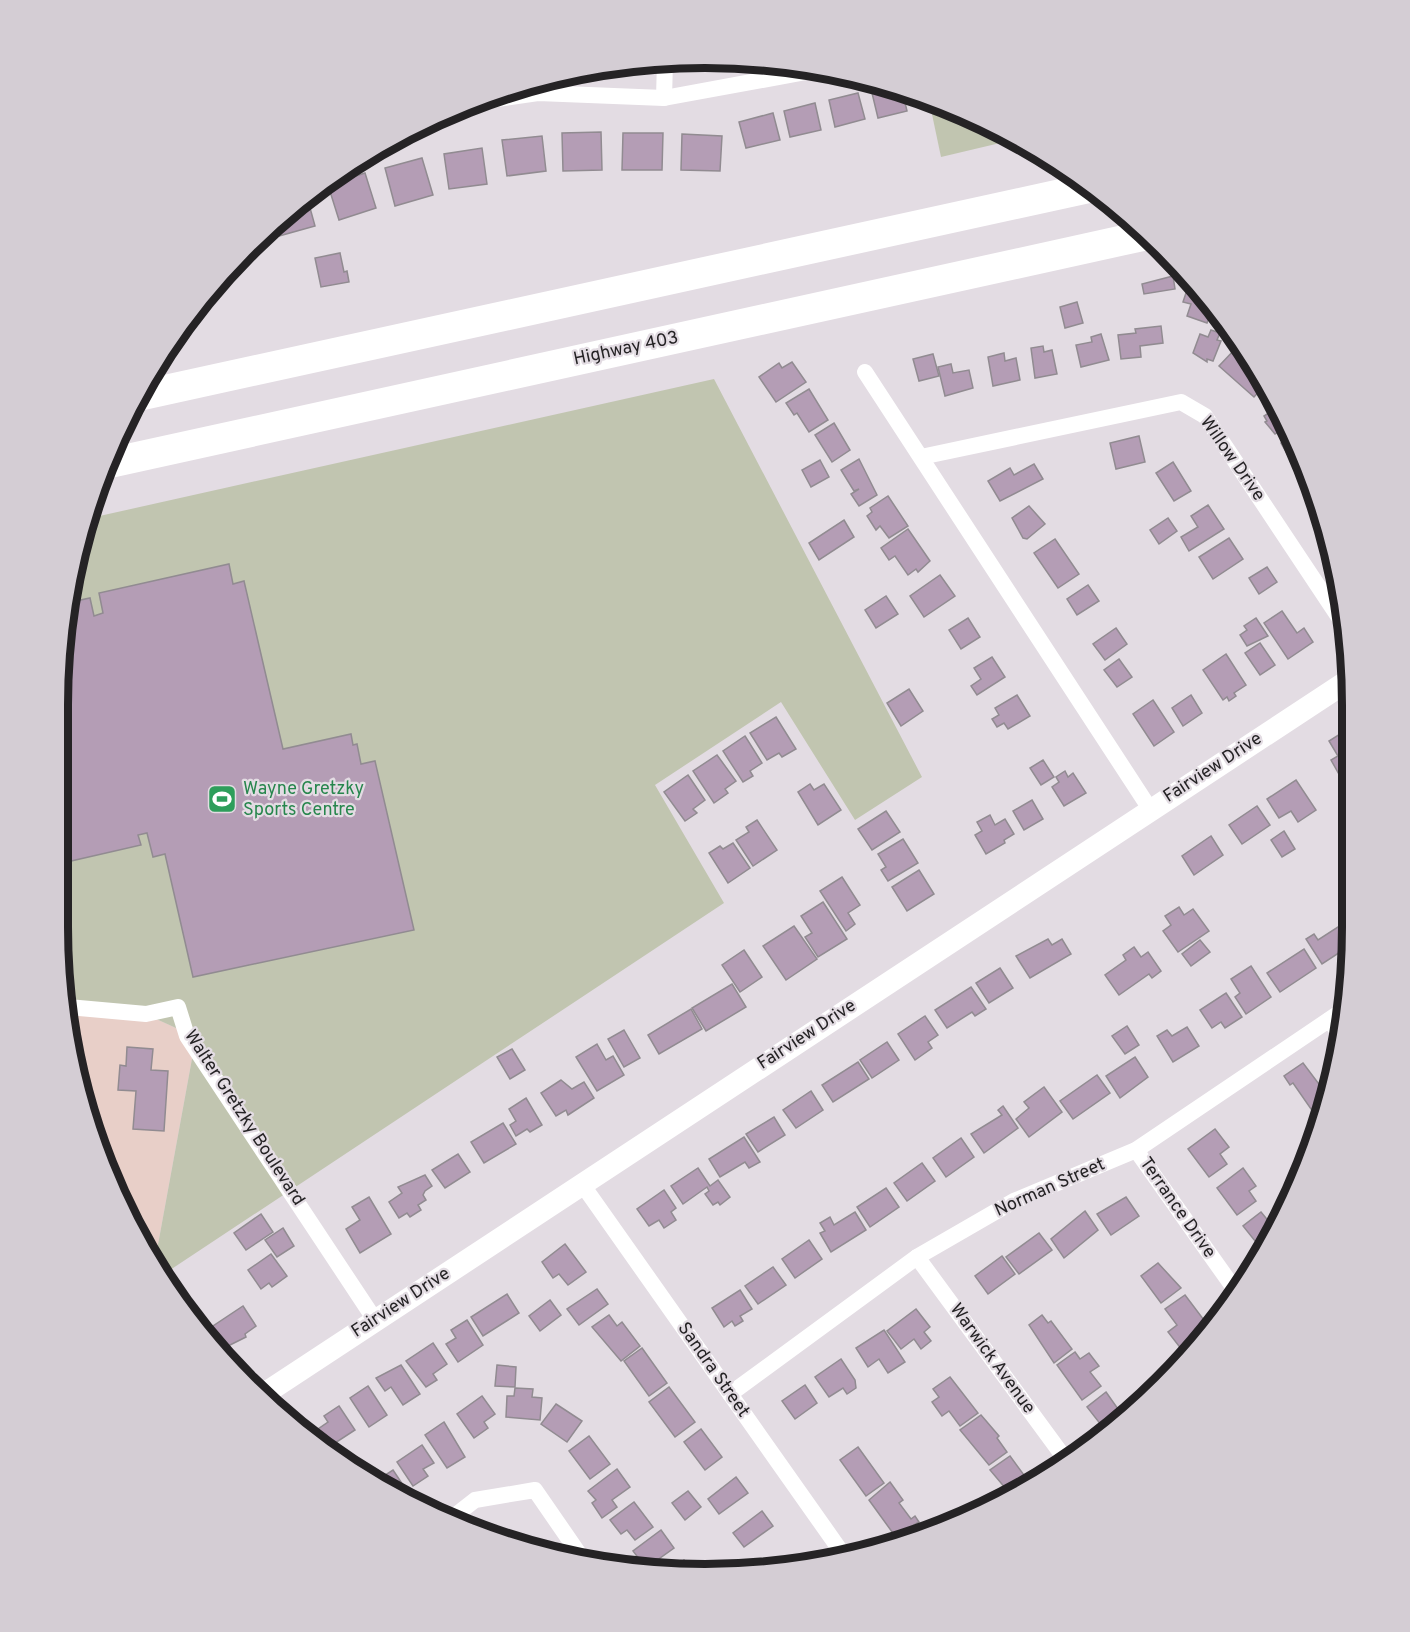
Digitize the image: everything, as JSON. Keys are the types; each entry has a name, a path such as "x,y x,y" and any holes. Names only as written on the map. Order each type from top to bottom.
{"highway":[{"path":"149,394 1080,190"},
{"name":"Highway 403","path":"116,462 1137,237"},
{"path":"1060,254 1146,245"}],"main road":[{"name":"Fairview Drive","path":"268,1391 1342,685"}],"street":[{"path":"664,98 665,69"},
{"path":"516,96 538,93 664,98 795,74"},
{"path":"865,372 1150,809"},
{"name":"Willow Drive","path":"921,457 1181,402 1205,416 1335,612"},
{"name":"Walter Gretzky Boulevard","path":"73,1007 146,1014 178,1007 187,1036 375,1320"},
{"name":"Norman Street","path":"730,1394 917,1257 1014,1201 1136,1150 1336,1015"},
{"path":"1329,1020 1334,1027"},
{"name":"Terrance Drive","path":"1136,1150 1232,1285"},
{"name":"Sandra Street","path":"582,1184 840,1550"},
{"name":"Warwick Avenue","path":"917,1257 1062,1455"},
{"path":"457,1514 475,1500 535,1490 577,1551"}],"shaded area":[{"path":"72,1001 134,1009 196,1037 157,1252 133,1209 101,1132 89,1092"}],"green space":[{"path":"931,109 1004,142 941,157"},
{"path":"714,379 922,777 855,820 781,702 655,785 724,903 169,1271 157,1252 196,1037 134,1009 72,1001 69,969 69,663 80,581 96,517"}],"building":[{"path":"878,91 904,99 907,111 878,118 872,93"},
{"path":"858,93 865,119 835,127 829,100"},
{"path":"815,103 821,130 790,137 784,111"},
{"path":"773,113 780,140 746,148 739,122"},
{"path":"601,132 602,170 563,171 562,133"},
{"path":"623,133 663,133 662,170 622,170"},
{"path":"682,134 722,136 720,171 681,170"},
{"path":"542,136 546,171 507,176 502,140"},
{"path":"482,148 487,184 449,189 444,154"},
{"path":"422,158 433,195 395,206 385,168"},
{"path":"365,173 376,208 339,220 330,190 344,180"},
{"path":"309,205 315,226 279,236 278,232"},
{"path":"340,253 344,272 347,271 349,282 321,287 315,258"},
{"path":"1173,276 1175,289 1144,294 1142,284"},
{"path":"1186,293 1192,295 1210,315 1207,323 1187,316 1191,304 1183,302"},
{"path":"1077,302 1083,323 1065,328 1060,307"},
{"path":"1161,326 1163,343 1140,346 1141,357 1121,359 1118,335 1136,333 1135,329"},
{"path":"1211,330 1220,333 1217,340 1221,341 1213,361 1207,359 1207,362 1193,353 1200,334 1208,337"},
{"path":"1101,334 1109,360 1081,367 1076,345 1092,342 1091,337"},
{"path":"1043,346 1044,352 1052,350 1057,374 1035,378 1031,348"},
{"path":"1234,350 1260,391 1254,397 1219,366"},
{"path":"1004,353 1005,361 1016,358 1020,380 993,386 988,357"},
{"path":"933,354 939,376 919,381 913,359"},
{"path":"792,362 806,382 776,402 759,377 779,363 782,368"},
{"path":"951,364 953,373 969,370 973,388 945,396 938,367"},
{"path":"809,389 828,420 809,432 797,413 794,415 786,403"},
{"path":"1271,412 1284,439 1280,431 1275,434 1265,422 1267,421 1264,416"},
{"path":"834,423 850,450 832,462 815,435"},
{"path":"1139,436 1145,462 1116,469 1110,443"},
{"path":"1285,441 1299,473 1298,473 1281,443"},
{"path":"859,459 877,495 859,506 851,494 859,489 854,491 841,470"},
{"path":"820,460 829,477 811,487 802,470"},
{"path":"1173,462 1191,491 1174,501 1156,473"},
{"path":"1034,464 1043,479 1000,501 988,481 1010,468 1014,475"},
{"path":"888,496 908,526 889,538 880,526 876,530 867,516 872,512 870,508"},
{"path":"1208,505 1224,529 1189,551 1181,537 1198,527 1191,516"},
{"path":"1029,506 1045,524 1027,539 1023,538 1012,518"},
{"path":"1168,518 1177,531 1159,544 1150,530"},
{"path":"844,520 854,537 819,560 809,543"},
{"path":"908,529 930,561 918,572 916,569 908,575 895,556 889,560 881,548"},
{"path":"1229,538 1243,559 1213,579 1199,557"},
{"path":"1055,539 1079,574 1058,588 1034,553"},
{"name":"Wayne Gretzky Sports Centre","path":"229,564 233,584 244,581 283,749 351,734 353,745 357,744 361,764 375,761 414,930 193,977 165,854 153,857 147,833 138,835 141,845 68,862 68,705 73,622 77,601 90,598 94,616 103,613 99,593"},
{"path":"1267,567 1277,582 1259,594 1249,578"},
{"path":"940,575 955,596 924,617 910,596"},
{"path":"1088,585 1099,601 1077,615 1067,599"},
{"path":"886,596 898,614 876,628 865,610"},
{"path":"1282,611 1297,633 1304,628 1313,642 1288,659 1264,623"},
{"path":"968,618 980,637 961,649 949,630"},
{"path":"1256,618 1268,636 1247,646 1240,635 1247,630 1244,626"},
{"path":"1116,628 1127,644 1105,660 1093,644"},
{"path":"1260,643 1275,665 1260,675 1245,653"},
{"path":"1226,654 1246,685 1234,693 1236,696 1229,701 1227,697 1223,700 1203,670"},
{"path":"992,657 1005,677 977,695 971,686 981,679 974,668"},
{"path":"1119,659 1132,677 1117,687 1104,670"},
{"path":"909,689 923,711 901,726 887,703"},
{"path":"1017,695 1030,716 1008,729 1004,723 997,727 992,719 999,715 995,708"},
{"path":"1191,695 1202,713 1183,726 1172,708"},
{"path":"1153,700 1174,732 1154,746 1133,714"},
{"path":"776,717 796,749 782,757 779,753 767,760 750,733"},
{"path":"1342,733 1342,780 1331,760 1338,756 1329,741"},
{"path":"745,736 762,763 750,771 753,776 743,782 723,751"},
{"path":"717,755 736,781 725,789 728,793 714,803 693,771"},
{"path":"1043,760 1054,777 1041,785 1030,768"},
{"path":"1065,771 1068,777 1073,773 1086,793 1064,806 1052,787 1059,782 1056,777"},
{"path":"688,775 705,800 693,809 697,813 685,821 664,792"},
{"path":"1296,780 1316,810 1298,822 1291,811 1279,818 1267,799"},
{"path":"810,784 814,790 824,784 841,810 818,825 798,792"},
{"path":"1032,800 1043,819 1024,830 1013,811"},
{"path":"1257,806 1270,825 1242,844 1229,825"},
{"path":"886,811 900,832 872,850 858,829"},
{"path":"990,815 995,825 1005,819 1014,834 1004,840 1005,843 986,854 975,835 982,831 977,822"},
{"path":"757,820 777,850 753,866 736,840 749,832 746,827"},
{"path":"1284,831 1295,849 1282,857 1271,840"},
{"path":"1211,836 1223,855 1194,875 1182,856"},
{"path":"903,839 918,863 888,881 881,870 886,867 878,854"},
{"path":"733,843 750,868 728,883 709,853 720,846 723,849"},
{"path":"919,870 934,894 907,911 892,887"},
{"path":"842,877 860,905 848,913 855,924 846,931 820,891"},
{"path":"823,902 847,939 818,957 805,937 812,933 801,916"},
{"path":"1179,907 1184,915 1193,909 1209,931 1178,952 1163,931 1171,925 1165,916"},
{"path":"794,926 817,959 786,980 763,946"},
{"path":"1342,926 1341,951 1322,964 1306,939 1314,934 1318,940"},
{"path":"1048,939 1052,945 1062,939 1071,954 1030,978 1016,956"},
{"path":"1200,940 1210,952 1191,966 1182,954"},
{"path":"1134,947 1141,957 1148,952 1161,971 1152,978 1149,974 1119,995 1105,975 1126,960 1123,955"},
{"path":"1304,949 1316,968 1280,992 1267,973"},
{"path":"744,950 762,977 740,992 722,965"},
{"path":"1251,966 1271,997 1246,1014 1235,997 1240,993 1231,979"},
{"path":"1000,968 1013,988 989,1003 976,983"},
{"path":"732,984 746,1007 706,1031 692,1008"},
{"path":"971,987 986,1009 975,1016 972,1012 947,1028 935,1010"},
{"path":"1226,993 1242,1017 1225,1028 1221,1022 1212,1028 1200,1010"},
{"path":"691,1009 702,1029 659,1054 648,1035"},
{"path":"925,1016 938,1035 928,1042 932,1048 915,1060 898,1034"},
{"path":"1127,1026 1139,1045 1125,1054 1112,1036"},
{"path":"1187,1027 1199,1046 1173,1062 1157,1036 1167,1030 1172,1036"},
{"path":"624,1030 640,1058 624,1067 608,1039"},
{"path":"887,1042 899,1060 872,1078 860,1060"},
{"path":"597,1044 606,1060 613,1056 624,1075 597,1091 576,1057"},
{"path":"127,1047 153,1049 151,1070 168,1071 164,1131 133,1129 136,1091 118,1090 120,1065 126,1066"},
{"path":"512,1049 525,1070 510,1079 497,1057"},
{"path":"1135,1057 1148,1077 1120,1098 1106,1076"},
{"path":"858,1062 869,1079 833,1102 822,1085"},
{"path":"1303,1063 1322,1088 1317,1104 1311,1109 1293,1083 1290,1085 1284,1076"},
{"path":"1097,1075 1110,1093 1073,1119 1060,1101"},
{"path":"561,1080 572,1089 584,1082 594,1098 568,1115 566,1110 556,1116 541,1093"},
{"path":"1044,1087 1062,1112 1029,1137 1016,1119 1029,1108 1024,1102"},
{"path":"811,1091 823,1110 796,1128 783,1110"},
{"path":"526,1098 542,1125 530,1132 527,1129 516,1136 510,1125 516,1121 509,1109"},
{"path":"1003,1106 1018,1128 984,1153 971,1134 1002,1115 998,1110"},
{"path":"774,1117 785,1135 758,1152 746,1134"},
{"path":"503,1123 516,1144 484,1163 471,1142"},
{"path":"1215,1129 1229,1147 1220,1154 1227,1164 1209,1177 1188,1149"},
{"path":"744,1137 760,1162 749,1168 745,1162 720,1177 709,1159"},
{"path":"961,1138 974,1157 946,1177 933,1158"},
{"path":"458,1154 470,1172 445,1188 432,1170"},
{"path":"922,1163 935,1181 907,1201 894,1183"},
{"path":"698,1168 710,1186 718,1180 730,1197 720,1205 718,1202 713,1205 705,1194 709,1191 707,1187 683,1204 671,1186"},
{"path":"1243,1168 1256,1186 1249,1191 1256,1201 1237,1215 1217,1188"},
{"path":"425,1175 432,1186 423,1195 426,1200 418,1205 421,1210 410,1217 407,1213 399,1218 389,1202 402,1193 398,1187"},
{"path":"886,1188 899,1207 870,1227 857,1207"},
{"path":"664,1190 676,1208 671,1212 676,1220 664,1228 659,1220 649,1226 637,1209"},
{"path":"369,1197 391,1234 360,1253 346,1229 360,1220 352,1207"},
{"path":"1126,1197 1139,1216 1111,1235 1097,1214"},
{"path":"1085,1211 1098,1230 1064,1258 1051,1239"},
{"path":"855,1212 866,1230 831,1252 820,1233 825,1231 820,1223 830,1217 834,1225"},
{"path":"1261,1212 1270,1223 1258,1245 1243,1226"},
{"path":"261,1214 273,1232 246,1250 234,1233"},
{"path":"283,1228 294,1246 277,1257 265,1240"},
{"path":"1039,1233 1052,1250 1019,1274 1006,1257"},
{"path":"809,1240 822,1259 795,1278 782,1259"},
{"path":"565,1244 586,1272 568,1285 559,1274 553,1278 542,1262"},
{"path":"271,1254 287,1276 272,1287 269,1283 261,1289 248,1270"},
{"path":"1002,1256 1015,1274 988,1294 975,1276"},
{"path":"1158,1263 1181,1288 1161,1303 1141,1276"},
{"path":"773,1267 786,1285 758,1304 745,1286"},
{"path":"597,1289 608,1304 579,1325 567,1309"},
{"path":"740,1290 752,1309 740,1316 743,1321 735,1326 732,1321 724,1327 712,1308"},
{"path":"507,1294 519,1313 483,1336 471,1317"},
{"path":"1185,1295 1205,1322 1182,1350 1168,1332 1177,1325 1165,1309"},
{"path":"550,1300 561,1315 540,1331 529,1316"},
{"path":"243,1306 256,1326 245,1334 246,1337 226,1347 210,1328"},
{"path":"916,1309 930,1327 924,1332 931,1341 921,1349 914,1339 901,1349 887,1331"},
{"path":"609,1315 617,1326 622,1322 640,1346 621,1361 592,1327"},
{"path":"1042,1315 1048,1323 1051,1321 1072,1349 1054,1363 1029,1325"},
{"path":"467,1320 483,1345 458,1362 446,1344 456,1338 451,1330"},
{"path":"884,1330 905,1362 888,1373 879,1359 868,1367 856,1348"},
{"path":"433,1343 447,1364 433,1374 437,1380 426,1387 406,1361"},
{"path":"642,1348 667,1383 649,1396 624,1361"},
{"path":"1075,1352 1080,1359 1089,1353 1099,1366 1090,1372 1101,1386 1082,1400 1057,1365"},
{"path":"841,1359 855,1380 856,1388 847,1394 843,1388 829,1397 815,1377"},
{"path":"401,1365 420,1394 403,1405 391,1387 385,1391 376,1378"},
{"path":"497,1365 516,1367 515,1387 495,1386"},
{"path":"950,1377 978,1413 960,1426 949,1411 942,1416 932,1402 939,1397 933,1389"},
{"path":"805,1385 817,1403 795,1419 782,1401"},
{"path":"368,1386 387,1415 369,1427 350,1398"},
{"path":"669,1387 695,1422 675,1437 649,1402"},
{"path":"515,1388 533,1389 532,1397 542,1398 540,1420 506,1417 507,1396 514,1396"},
{"path":"1106,1392 1119,1411 1102,1426 1087,1407"},
{"path":"482,1396 495,1414 484,1422 488,1428 474,1438 457,1414"},
{"path":"556,1404 582,1421 567,1442 541,1424"},
{"path":"339,1406 355,1430 333,1444 323,1437 318,1429 328,1422 324,1416"},
{"path":"981,1415 999,1436 997,1438 1007,1452 989,1465 960,1430"},
{"path":"444,1422 465,1457 447,1468 425,1435"},
{"path":"701,1429 722,1457 705,1470 684,1442"},
{"path":"589,1436 610,1464 590,1479 569,1451"},
{"path":"422,1445 434,1463 423,1469 428,1476 413,1486 397,1462"},
{"path":"858,1447 884,1483 866,1496 840,1460"},
{"path":"1010,1456 1026,1478 1006,1489 990,1470"},
{"path":"617,1469 630,1487 612,1500 617,1507 602,1518 592,1503 596,1500 588,1491"},
{"path":"393,1470 406,1490 386,1479 382,1477"},
{"path":"736,1477 748,1493 719,1514 708,1499"},
{"path":"890,1482 903,1500 899,1503 911,1519 915,1516 919,1522 895,1536 869,1500"},
{"path":"688,1491 701,1507 685,1520 672,1503"},
{"path":"634,1502 653,1527 635,1540 627,1530 621,1534 610,1520"},
{"path":"762,1511 773,1526 744,1547 733,1533"},
{"path":"661,1530 674,1548 654,1562 640,1561 633,1551"}],"place":[{"name":"Wayne Gretzky Sports Centre","path":"222,799"}]}
